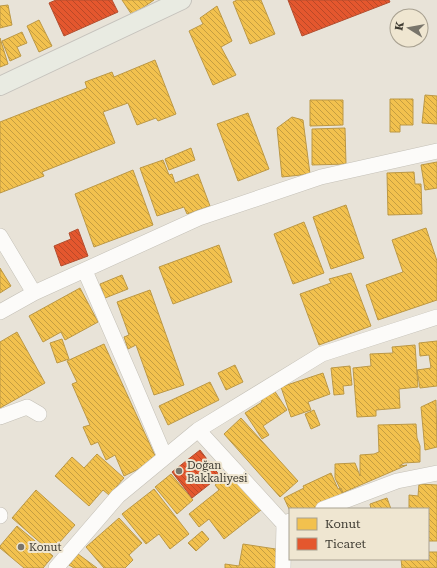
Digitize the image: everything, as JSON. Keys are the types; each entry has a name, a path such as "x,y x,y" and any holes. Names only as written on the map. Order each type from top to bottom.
{"main road":[{"path":"0,86 182,0"}],"street":[{"path":"0,312 34,293 199,218 321,177 437,151"},
{"path":"0,236 34,293"},
{"path":"85,271 165,457"},
{"path":"56,568 118,496 198,430 322,354 437,317"},
{"path":"0,417 27,407 39,414"},
{"path":"198,430 287,522 283,568"},
{"path":"326,508 397,481 437,473"}],"building: Konut":[{"path":"122,0 154,0 132,15"},
{"path":"237,0 261,0 275,34 250,44 233,2"},
{"path":"8,5 12,25 0,28 0,6"},
{"path":"217,6 232,41 221,47 236,75 213,85 189,31 203,24 200,18"},
{"path":"39,20 52,46 39,52 27,26"},
{"path":"22,32 27,43 17,47 21,56 10,61 2,41"},
{"path":"0,38 8,64 0,67"},
{"path":"155,60 176,114 158,121 156,118 137,125 128,103 103,112 115,143 42,172 44,176 0,193 0,122 87,88 85,82 112,72 114,77"},
{"path":"425,95 437,96 437,124 422,123"},
{"path":"390,99 413,99 413,125 400,125 400,132 390,132"},
{"path":"310,100 343,100 343,125 310,126"},
{"path":"248,113 269,169 238,181 217,124"},
{"path":"292,117 303,120 310,174 282,177 277,128"},
{"path":"345,128 346,164 312,165 312,129"},
{"path":"191,148 195,160 169,170 165,159"},
{"path":"163,160 169,175 172,174 175,183 198,174 210,206 187,214 184,207 157,216 140,168"},
{"path":"437,162 437,188 425,190 421,165"},
{"path":"133,170 153,225 94,247 75,194"},
{"path":"414,172 415,184 421,184 422,214 388,215 387,173"},
{"path":"346,205 364,258 331,269 313,217"},
{"path":"304,222 324,273 293,284 274,234"},
{"path":"426,228 437,261 437,300 378,320 366,285 403,272 392,240"},
{"path":"219,245 232,282 173,304 159,267"},
{"path":"0,268 11,286 0,293"},
{"path":"351,273 371,326 319,345 300,294 331,283 329,279"},
{"path":"122,275 128,289 105,298 100,284"},
{"path":"80,288 98,322 65,340 61,332 43,342 29,316"},
{"path":"150,290 184,385 154,395 136,345 128,349 124,337 129,335 117,302"},
{"path":"17,332 45,383 0,408 0,342"},
{"path":"62,339 69,359 57,363 50,343"},
{"path":"437,341 437,386 420,388 417,370 431,368 429,355 420,356 419,343"},
{"path":"104,344 157,460 124,476 115,455 106,460 98,442 91,445 83,427 90,425 72,384 77,382 67,361"},
{"path":"415,345 418,387 399,389 400,408 376,410 376,416 357,417 353,368 371,366 370,354 393,353 392,347"},
{"path":"235,365 243,382 226,390 218,373"},
{"path":"350,366 352,385 343,386 344,394 334,395 331,368"},
{"path":"323,373 330,394 308,402 311,410 291,417 281,387"},
{"path":"210,382 219,400 168,425 159,406"},
{"path":"274,390 287,410 263,426 269,435 262,439 245,413 262,402 260,399"},
{"path":"436,400 437,447 425,450 421,407"},
{"path":"314,410 320,425 311,429 305,414"},
{"path":"241,418 298,481 280,497 224,434"},
{"path":"416,424 417,438 420,446 420,462 404,463 399,466 407,465 342,493 335,478 335,464 355,463 360,476 360,455 379,452 378,425"},
{"path":"97,454 124,478 109,495 103,490 89,506 55,476 72,457 84,468"},
{"path":"232,472 261,510 224,539 209,519 199,527 189,514 219,490 215,485"},
{"path":"331,473 338,489 341,488 344,495 315,508 289,509 284,498 304,488 303,486"},
{"path":"171,474 193,500 177,514 155,487"},
{"path":"419,484 437,485 437,541 429,541 429,508 409,508 409,495 418,496"},
{"path":"154,489 189,534 170,549 159,534 146,544 122,514"},
{"path":"36,490 75,525 51,552 12,518"},
{"path":"387,498 391,508 371,508 370,504"},
{"path":"119,518 142,543 129,555 133,560 125,568 104,568 86,547"},
{"name":"Konut","path":"17,526 53,556 43,568 24,568 0,548 0,546"},
{"path":"202,531 209,539 196,551 188,543"},
{"path":"243,544 282,550 280,568 225,568 225,564 239,566"},
{"path":"429,552 437,552 437,568 402,568 401,560 429,560"},
{"path":"78,554 97,568 74,568 69,565"}],"building: Ticaret":[{"path":"56,0 112,0 118,12 64,36 49,3"},
{"path":"288,0 389,0 390,2 302,36"},
{"path":"78,229 88,256 61,266 54,246 71,239 69,233"},
{"path":"200,450 220,476 192,498 172,472"}],"place":[{"name":"Doğan Bakkaliyesi","path":"179,471"},
{"name":"Konut","path":"21,547"}]}
